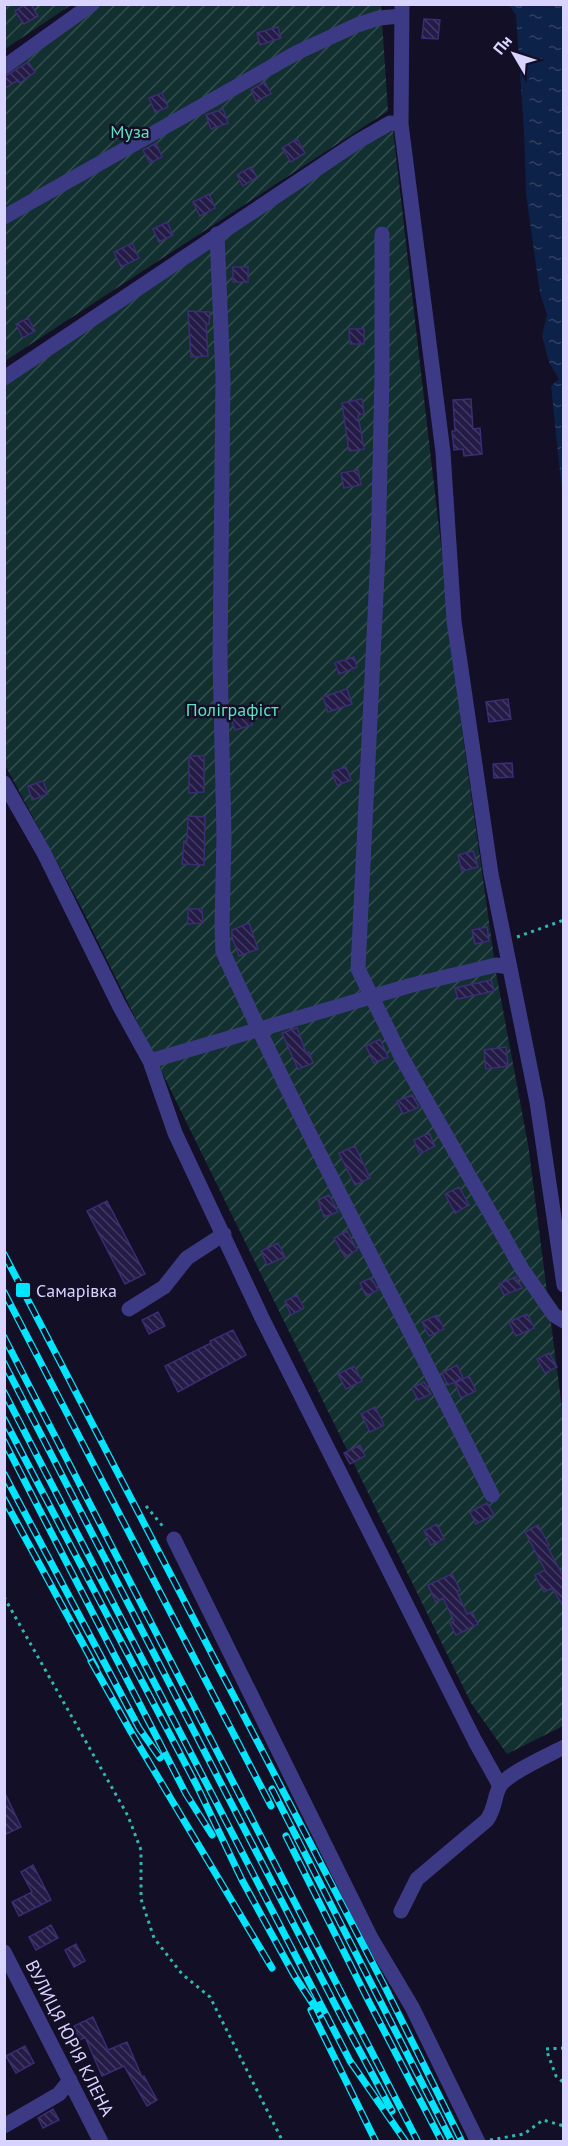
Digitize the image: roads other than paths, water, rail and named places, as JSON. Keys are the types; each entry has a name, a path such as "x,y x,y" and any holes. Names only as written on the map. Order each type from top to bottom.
{"street":[{"path":"4,67 92,4"},
{"path":"4,217 298,52 357,25 402,10 401,124 443,452 454,621 491,874 537,1102 564,1285"},
{"path":"4,378 357,142 390,123 401,124"},
{"path":"217,234 223,378 220,659 224,837 223,952 259,1029 492,1495"},
{"path":"382,234 378,553 358,969 402,1058 522,1269 554,1315 564,1321"},
{"path":"4,783 44,853 119,1005 150,1061 176,1133 262,1318 475,1741 500,1785"},
{"path":"150,1061 372,997 496,965 509,967"},
{"path":"129,1309 164,1287 187,1258 224,1234"},
{"path":"174,1539 357,1909 412,2007 478,2142"},
{"path":"401,1911 417,1879 487,1820 494,1810 500,1785 522,1769 564,1747"},
{"name":"ВУЛИЦЯ ЮРІЯ КЛЕНА","path":"4,1952 101,2142"},
{"path":"4,2126 59,2094 70,2080"}],"water":[{"path":"509,5 563,5 563,501 551,386 559,379 549,362 542,336 547,314 540,293 526,194 516,15"}],"railway":[{"path":"4,1254 386,1989 462,2142"},
{"path":"4,1292 271,1806"},
{"path":"4,1337 418,2142"},
{"path":"4,1363 392,2111"},
{"path":"4,1392 350,2061 406,2142"},
{"path":"4,1419 197,1786 242,1880 294,1975 320,2015"},
{"path":"4,1441 186,1794 212,1835"},
{"path":"4,1474 139,1728 160,1758"},
{"path":"4,1499 96,1668"},
{"path":"91,1661 272,1968"},
{"path":"272,1789 452,2142"},
{"path":"286,1836 442,2142"},
{"path":"311,2010 376,2142"}],"place":[{"name":"Самарівка","path":"23,1290"}],"park label":[{"name":"Муза","path":"130,131"},
{"name":"Поліграфіст","path":"232,709"}]}
